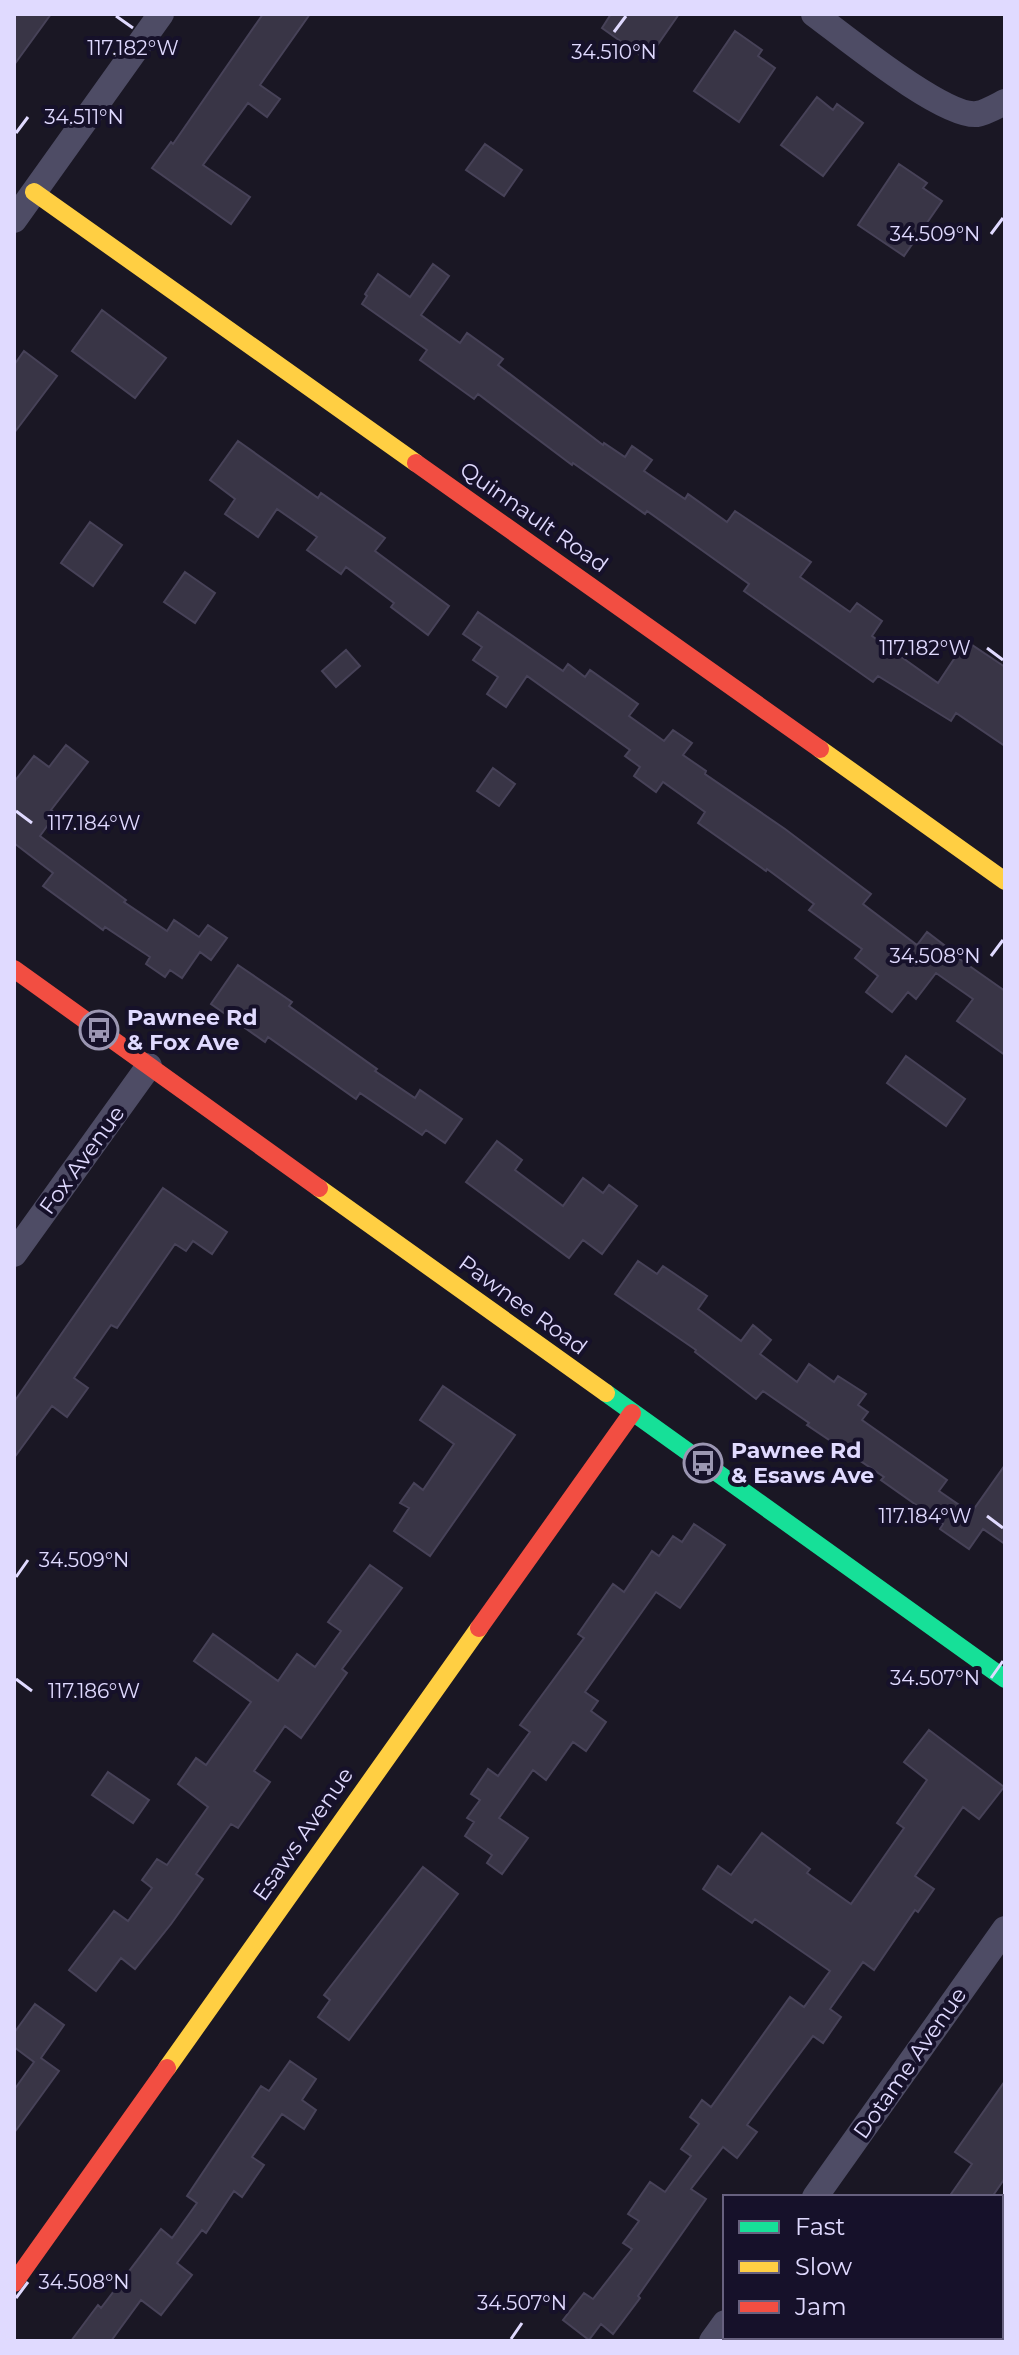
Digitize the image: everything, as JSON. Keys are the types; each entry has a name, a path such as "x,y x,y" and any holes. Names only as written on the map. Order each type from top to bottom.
{"street":[{"path":"14,220 161,14"},
{"path":"814,14 925,94 949,107 975,115 1005,102"},
{"name":"Quinnault Road","path":"34,192 1005,881"},
{"name":"Pawnee Road","path":"14,969 1005,1679"},
{"name":"Fox Avenue","path":"14,1254 149,1066"},
{"name":"Esaws Avenue","path":"14,2283 632,1413"},
{"name":"Dotame Avenue","path":"816,2195 1005,1929"}],"building":[{"path":"14,14 51,14 14,65"},
{"path":"263,14 310,14 260,85 280,99 267,117 248,103 203,165 250,197 231,224 152,168 171,142 173,144"},
{"path":"611,14 679,14 647,60 602,28"},
{"path":"735,31 762,50 758,56 775,68 739,122 694,91"},
{"path":"817,97 833,110 837,104 863,123 823,176 781,145"},
{"path":"485,144 522,170 504,196 466,170"},
{"path":"899,164 927,183 923,188 942,201 904,256 858,225"},
{"path":"433,264 449,276 421,315 460,343 467,333 503,359 498,365 603,445 625,457 632,446 652,460 644,471 685,499 688,494 727,522 735,511 811,562 800,577 850,612 857,603 882,621 872,636 938,683 966,641 1005,667 1005,746 956,713 951,721 878,676 873,682 744,591 749,584 647,511 645,514 572,465 478,394 474,399 420,360 427,350 362,304 378,274 410,297"},
{"path":"102,310 166,358 135,398 72,351"},
{"path":"24,351 57,376 14,433 14,365"},
{"path":"238,441 318,498 321,493 385,538 375,551 449,606 428,635 391,607 394,603 346,567 341,574 307,550 317,537 277,509 258,537 225,514 235,499 210,480"},
{"path":"90,522 122,545 93,586 61,563"},
{"path":"185,572 215,593 195,623 164,602"},
{"path":"478,612 563,671 568,664 585,677 590,670 638,704 629,716 664,741 673,730 692,743 683,755 871,894 863,904 917,945 927,932 1005,991 1005,1055 957,1021 973,999 936,973 916,999 908,992 892,1012 866,992 878,976 855,958 862,949 809,910 814,904 698,823 705,812 663,782 656,792 634,776 640,767 625,756 630,750 527,676 506,707 487,694 498,677 473,660 482,647 463,634"},
{"path":"346,650 360,666 336,687 322,671"},
{"path":"66,745 88,762 51,810 56,814 40,836 126,900 124,902 167,931 174,920 199,937 208,925 227,938 211,960 200,952 182,978 170,970 165,977 146,964 150,957 105,927 103,930 43,886 53,873 14,843 14,782 34,756 49,767"},
{"path":"493,768 515,784 499,806 477,791"},
{"path":"238,965 292,1002 289,1006 377,1069 375,1071 415,1098 420,1090 462,1119 445,1143 426,1130 422,1135 360,1093 356,1099 268,1037 265,1042 211,1004"},
{"path":"906,1056 965,1099 946,1126 887,1083"},
{"path":"497,1141 522,1160 515,1170 563,1206 583,1178 603,1193 609,1185 637,1206 602,1254 583,1240 569,1258 466,1182"},
{"path":"163,1188 227,1232 212,1254 193,1241 186,1251 175,1244 117,1328 111,1325 74,1378 88,1388 67,1417 52,1406 14,1458 14,1402"},
{"path":"638,1261 657,1274 663,1266 707,1296 698,1309 741,1341 753,1325 771,1340 760,1354 797,1382 809,1364 834,1382 838,1376 866,1394 858,1405 868,1412 862,1420 947,1480 939,1491 971,1513 1005,1465 1005,1544 983,1529 969,1549 940,1529 943,1524 881,1480 884,1477 763,1391 756,1399 696,1350 615,1294"},
{"path":"443,1386 515,1435 430,1556 394,1531 409,1508 400,1503 414,1483 423,1490 454,1444 420,1420"},
{"path":"694,1524 725,1545 680,1608 656,1592 585,1692 598,1701 591,1711 606,1722 586,1751 573,1742 546,1780 533,1770 499,1818 528,1838 502,1874 487,1863 492,1855 465,1836 474,1822 467,1818 480,1800 471,1794 488,1769 498,1776 530,1732 520,1725 584,1638 578,1634 613,1584 624,1592 652,1551 659,1556 673,1536 682,1542"},
{"path":"370,1565 402,1588 342,1669 347,1673 301,1738 285,1726 254,1771 270,1782 238,1828 231,1824 196,1874 203,1879 171,1924 135,1969 121,1958 96,1991 69,1970 114,1911 128,1921 152,1888 142,1880 157,1859 167,1865 208,1807 178,1784 196,1758 206,1765 251,1702 194,1661 213,1634 278,1681 297,1654 315,1667 341,1631 328,1622"},
{"path":"929,1730 1004,1787 979,1819 963,1807 915,1876 934,1889 918,1912 915,1910 874,1970 863,1962 830,2009 841,2017 823,2043 813,2036 772,2091 747,2125 757,2132 737,2158 723,2147 691,2189 706,2199 613,2334 601,2324 589,2340 563,2320 584,2293 593,2299 632,2249 623,2243 639,2221 628,2214 650,2182 665,2192 691,2156 681,2149 699,2124 690,2117 702,2100 711,2107 790,1997 804,2007 830,1971 755,1919 752,1923 703,1889 718,1866 731,1875 762,1833 810,1869 807,1873 851,1904 904,1828 897,1823 927,1780 904,1762"},
{"path":"108,1772 149,1800 133,1823 92,1795"},
{"path":"423,1867 458,1894 349,2040 318,2017 330,2000 324,1995"},
{"path":"35,2004 64,2025 41,2058 59,2071 14,2133 14,2090 34,2062 14,2047 14,2033"},
{"path":"290,2061 316,2079 302,2100 316,2110 304,2129 282,2114 252,2157 264,2165 242,2197 234,2191 206,2233 202,2230 177,2263 192,2275 161,2315 141,2300 111,2341 71,2341 98,2305 101,2308 161,2229 172,2238 197,2203 187,2196 261,2086 269,2091"},
{"path":"1005,2081 1005,2178 993,2195 950,2195 972,2164 955,2152"}],"traffic: fast":[{"path":"606,1393 1005,1679"}],"traffic: slow":[{"path":"34,192 416,463"},
{"path":"820,749 1005,881"},
{"path":"319,1188 606,1393"},
{"path":"167,2068 479,1628"}],"traffic: jam":[{"path":"416,463 820,749"},
{"path":"14,969 319,1188"},
{"path":"479,1628 632,1413"},
{"path":"14,2283 167,2068"}],"place":[{"name":"Pawnee Rd & Fox Ave","path":"99,1030"},
{"name":"Pawnee Rd & Esaws Ave","path":"703,1463"}]}
